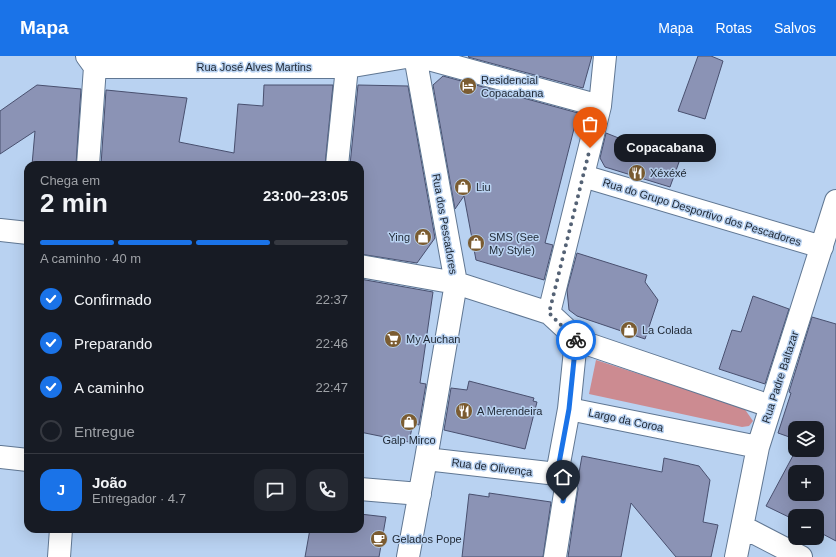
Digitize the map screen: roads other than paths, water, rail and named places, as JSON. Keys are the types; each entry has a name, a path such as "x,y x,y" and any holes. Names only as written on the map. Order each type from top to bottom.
{"street":[{"name":"Rua José Alves Martins","path":"91,61 347,66 412,56"},
{"path":"416,56 600,106"},
{"name":"Rua dos Pescadores","path":"408,557 456,283 416,56"},
{"path":"549,313 600,106 604,56"},
{"path":"88,161 91,61"},
{"path":"337,161 347,66"},
{"name":"Rua do Grupo Desportivo dos Pescadores","path":"583,176 822,247"},
{"name":"Rua Padre Baltazar","path":"736,557 758,447 836,201"},
{"path":"0,230 24,233"},
{"path":"364,267 456,283 549,313 576,338 569,409 557,474 566,488 555,557"},
{"path":"575,350 582,342 770,406"},
{"name":"Largo da Coroa","path":"569,409 758,447"},
{"path":"0,457 24,460"},
{"name":"Rua de Olivença","path":"426,459 557,474"},
{"path":"364,489 420,494"},
{"path":"743,527 801,557"},
{"path":"59,557 61,533"}],"place":[{"name":"Residencial Copacabana","path":"468,86"},
{"name":"Copacabana","path":"590,148"},
{"name":"Xéxéxé","path":"637,173"},
{"name":"Liu","path":"463,187"},
{"name":"Ying","path":"423,237"},
{"name":"SMS (See My Style)","path":"476,243"},
{"name":"La Colada","path":"629,330"},
{"name":"My Auchan","path":"393,339"},
{"name":"A Merendeira","path":"464,411"},
{"name":"Galp Mirco","path":"409,422"},
{"name":"Gelados Pope","path":"379,539"}]}
